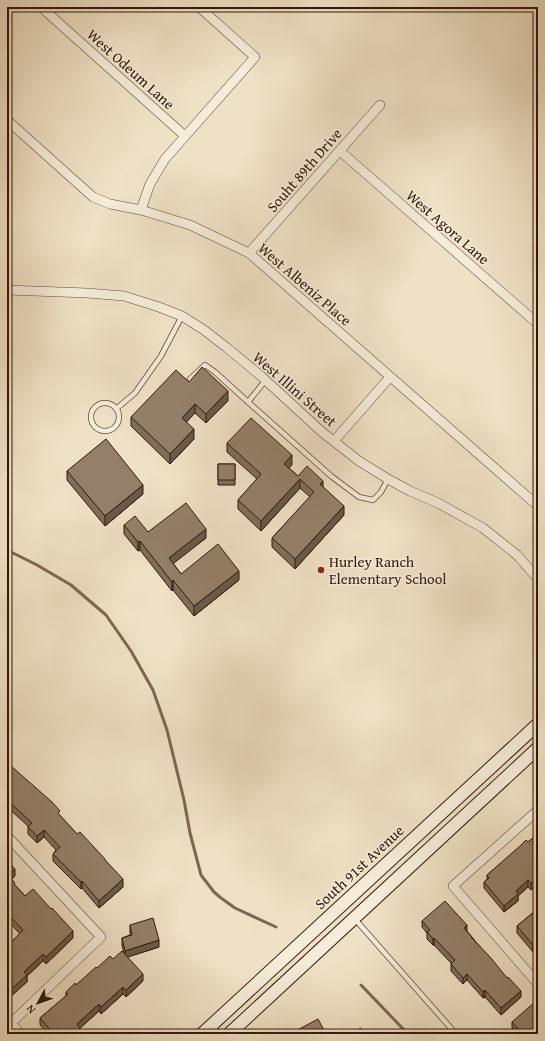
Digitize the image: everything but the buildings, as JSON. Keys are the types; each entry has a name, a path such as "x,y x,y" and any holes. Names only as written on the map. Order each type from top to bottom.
{"main road":[{"name":"South 91st Avenue","path":"202,1034 538,724"},
{"path":"229,1034 538,748"}],"street":[{"name":"West Odeum Lane","path":"41,7 185,136"},
{"path":"141,210 150,184 165,159 255,57 199,7"},
{"name":"Souht 89th Drive","path":"249,253 380,105"},
{"name":"West Albeniz Place","path":"7,120 93,197 110,204 141,210 190,224 249,253 538,506"},
{"name":"West Agora Lane","path":"340,151 538,324"},
{"name":"West Illini Street","path":"7,290 124,296 182,316 204,330 226,347 293,407 360,461 388,480 483,528 517,555 538,579"},
{"path":"334,441 390,377"},
{"path":"538,810 453,886 538,983"},
{"path":"7,836 101,937 9,1025 21,1034"}],"lane":[{"path":"116,409 135,393 161,356 182,316"},
{"path":"190,379 205,365 215,372 331,476 359,497 373,500 381,492 388,480"},
{"path":"248,402 265,381"},
{"path":"104,403 113,406 116,409 119,418 115,427 107,432 102,432 94,427 90,418 96,406 104,403"},
{"path":"354,918 456,1034"}],"waterway":[{"path":"7,550 37,565 71,585 106,615 131,651 153,690 167,730 201,875 214,892 235,908 276,927"},
{"path":"361,985 408,1034"}],"place":[{"name":"Hurley Ranch Elementary School","path":"321,570"}]}
